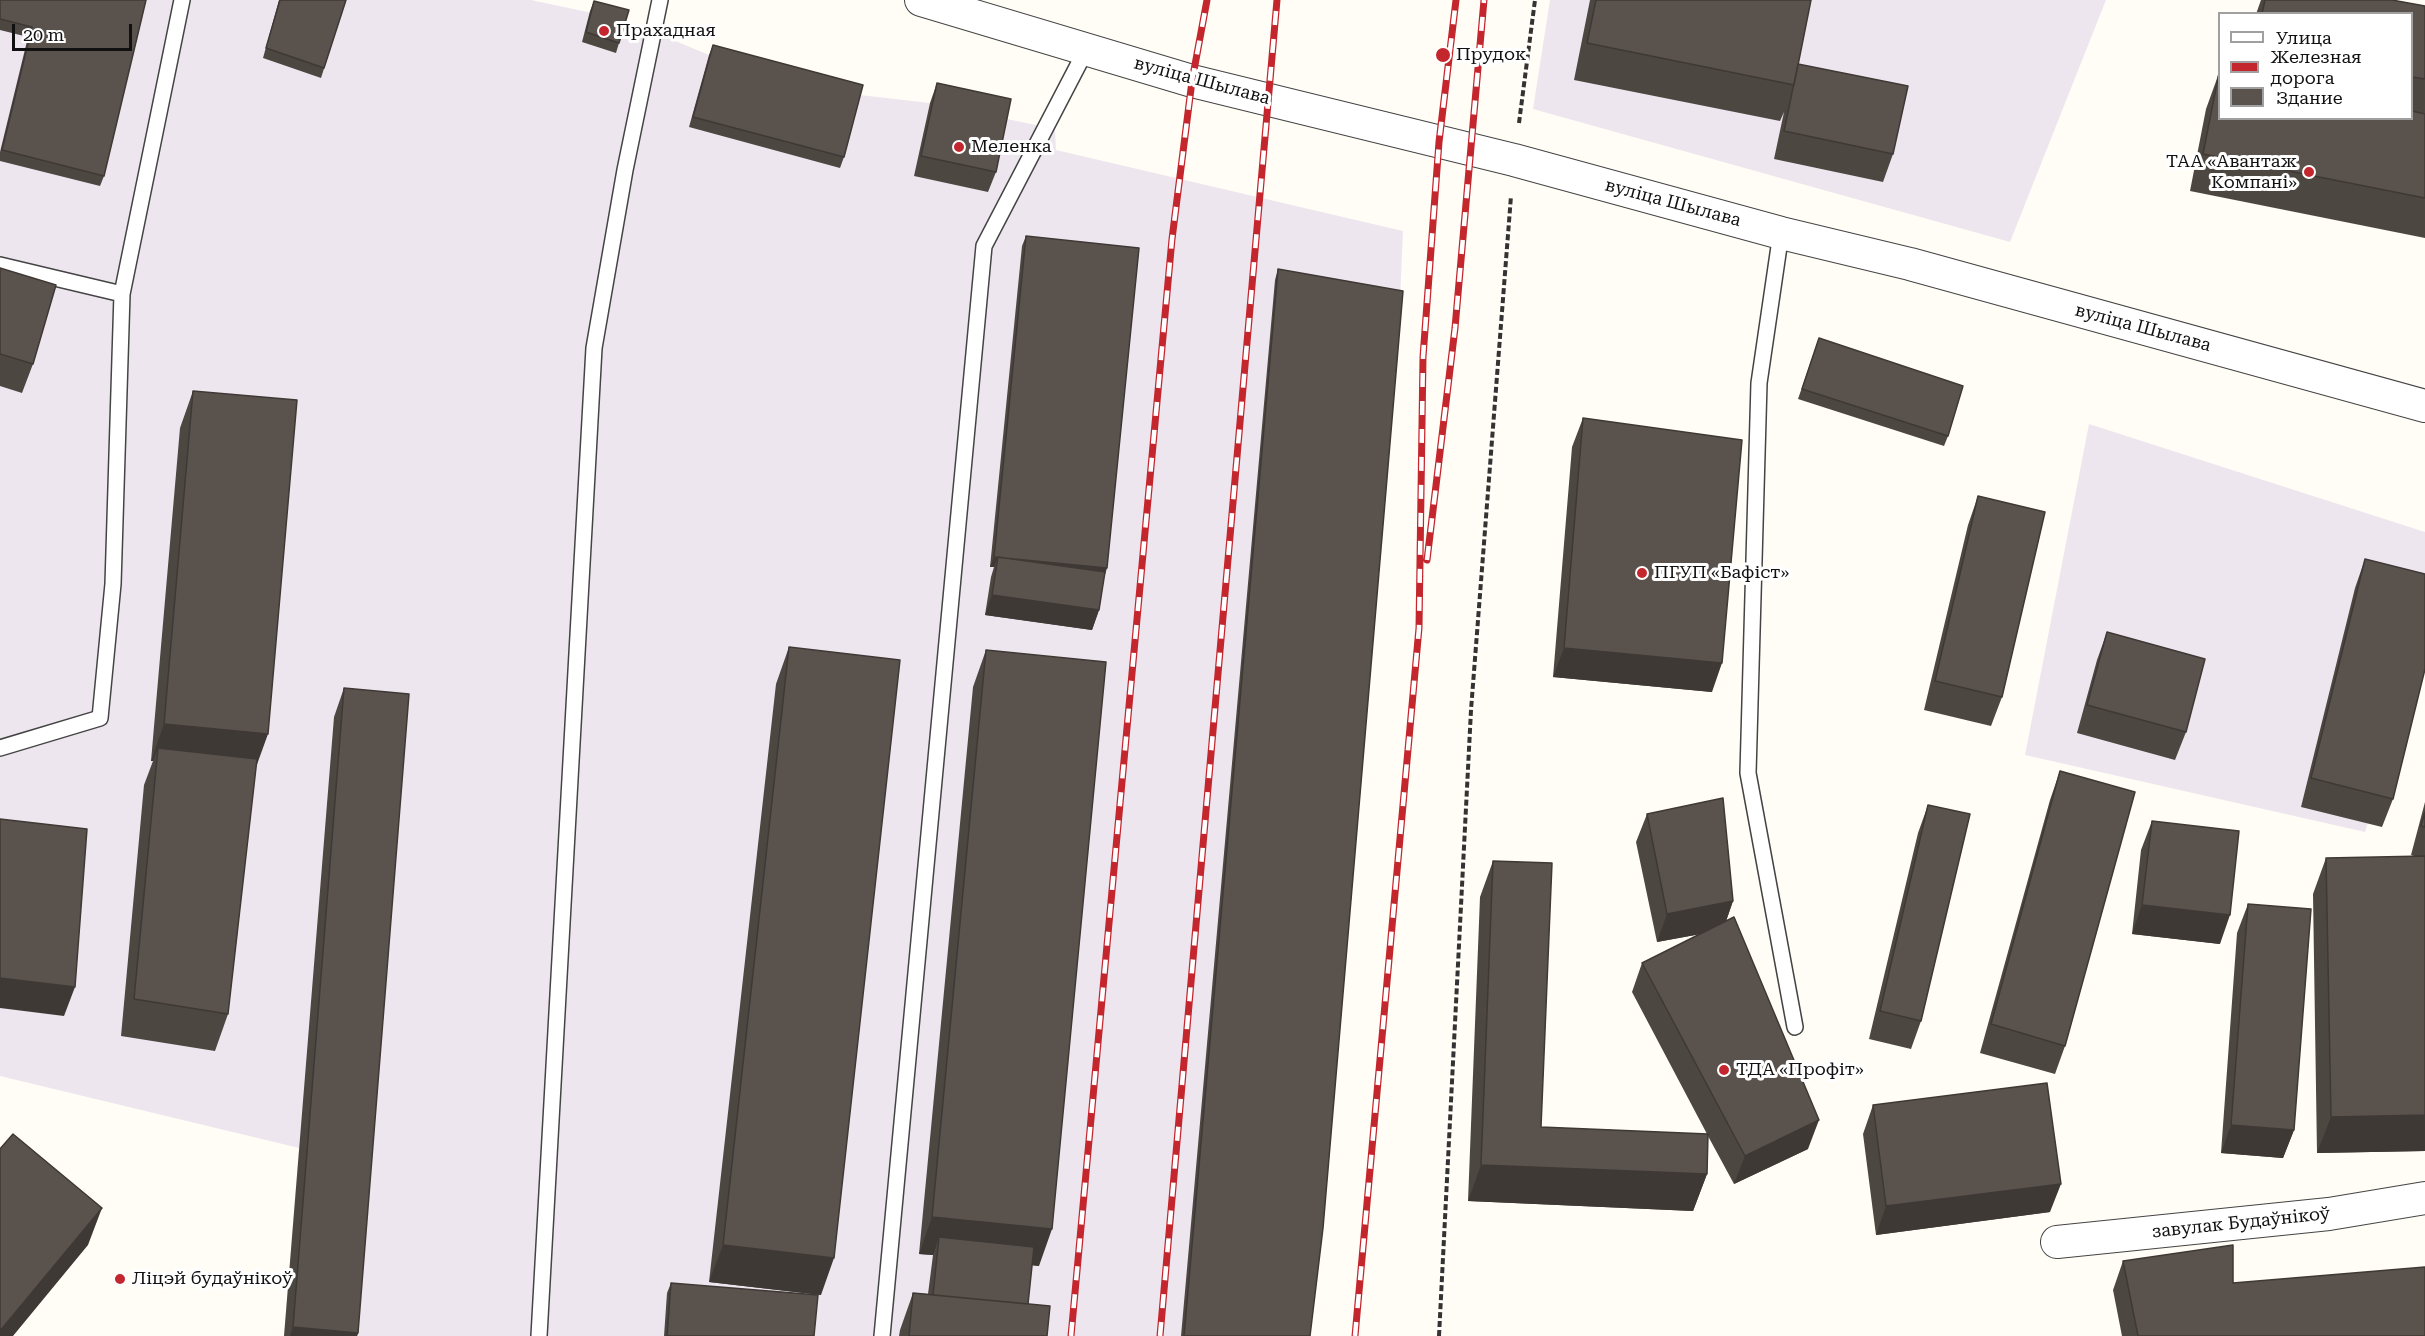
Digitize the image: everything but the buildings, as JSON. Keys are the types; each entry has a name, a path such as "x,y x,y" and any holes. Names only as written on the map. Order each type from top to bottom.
{"street":[{"name":"вуліца Шылава","path":"921,0 1192,81 1514,160 1781,233 1910,264 2425,406"},
{"name":"завулак Будаўнікоў","path":"2057,1242 2330,1215 2425,1197"}],"lane":[{"path":"0,748 100,718 113,584 122,294 182,0"},
{"path":"539,1336 594,348 625,170 660,0"},
{"path":"882,1336 984,246 1086,50"},
{"path":"1781,233 1759,383 1748,774 1795,1027"},
{"path":"0,265 122,294"}],"path":[{"path":"1439,1336 1471,710 1514,160 1535,0"}],"shaded area":[{"path":"0,0 531,0 625,20 709,55 860,95 930,103 1055,129 1056,150 1403,231 1400,301 1308,1336 284,1336 299,1148 0,1076"},
{"path":"1550,0 2106,0 2010,242 1533,109"},
{"path":"2089,424 2425,532 2425,639 2365,832 2025,755"}],"railway":[{"path":"1071,1336 1172,239 1192,81 1207,0"},
{"path":"1160,1336 1277,0"},
{"path":"1355,1336 1419,628 1423,357 1439,142 1456,0"},
{"path":"1427,560 1455,328 1484,0"}],"place":[{"name":"Прахадная","path":"604,31"},
{"name":"Прудок","path":"1443,55"},
{"name":"Меленка","path":"959,147"},
{"name":"ТАА «Авантаж Компані»","path":"2309,172"},
{"name":"ПГУП «Бафіст»","path":"1642,573"},
{"name":"ТДА «Профіт»","path":"1724,1070"},
{"name":"Ліцэй будаўнікоў","path":"120,1279"}]}
